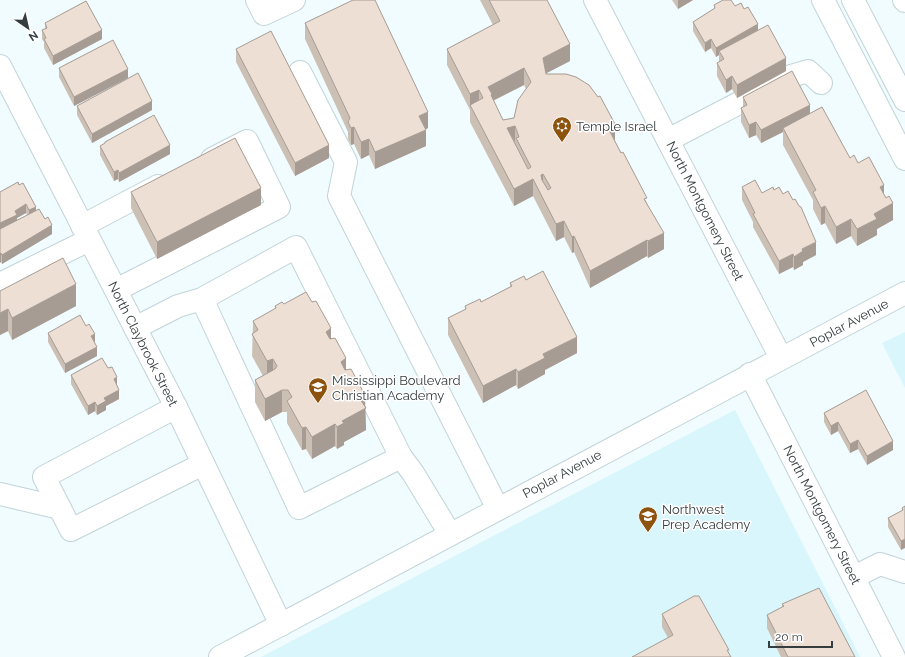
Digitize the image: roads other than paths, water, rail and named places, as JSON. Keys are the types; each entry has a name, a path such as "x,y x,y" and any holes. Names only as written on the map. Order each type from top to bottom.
{"street":[{"path":"257,0 264,14 294,0"},
{"name":"North Montgomery Street","path":"595,0 782,358"},
{"path":"823,0 905,159"},
{"path":"853,0 905,100"},
{"name":"North Claybrook Street","path":"0,66 176,407 281,625"},
{"path":"668,140 791,76 808,71 821,83"},
{"path":"300,72 346,162 339,196 498,509"},
{"path":"0,284 184,173 247,141 278,207 116,290"},
{"path":"135,328 178,306 202,299 296,247 407,465 450,534"},
{"name":"Poplar Avenue","path":"220,657 750,374 905,293"},
{"path":"202,299 299,508 407,465"},
{"name":"North Montgomery Street","path":"750,374 894,657"},
{"path":"176,407 44,477 71,530 203,464"},
{"path":"0,494 60,508"},
{"path":"854,577 880,564 905,572"}],"place":[{"name":"Temple Israel","path":"562,143"},
{"name":"Mississippi Boulevard Christian Academy","path":"318,404"},
{"name":"Northwest Prep Academy","path":"648,533"}]}
